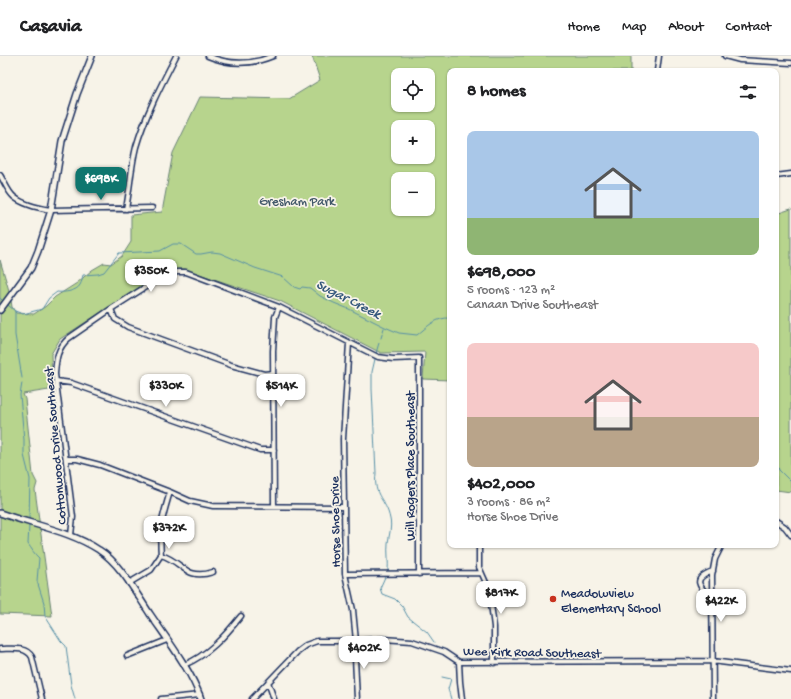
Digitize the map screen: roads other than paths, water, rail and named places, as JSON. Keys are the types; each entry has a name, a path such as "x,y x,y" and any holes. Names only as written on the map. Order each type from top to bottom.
{"street":[{"path":"0,310 31,268 38,251 51,210 62,141 77,94 92,56"},
{"path":"126,209 138,141 148,115 176,56"},
{"path":"208,56 217,60 232,63 247,63 260,61 273,56"},
{"path":"657,68 659,56"},
{"path":"725,56 740,60 791,63"},
{"path":"779,176 791,174"},
{"path":"0,175 13,196 29,205 40,208 51,210 152,208"},
{"name":"Cottonwood Drive Southeast","path":"71,535 73,517 67,459 56,381 56,360 60,348 64,343 111,309 158,279 177,272 186,272 279,307 378,357 393,359 419,358"},
{"path":"274,506 274,327 275,317 279,307"},
{"path":"111,309 115,319 128,327 231,365 264,374 273,373"},
{"name":"Horse Shoe Drive","path":"349,343 343,439 345,574 353,610 356,641 355,658 357,699"},
{"name":"Will Rogers Place Southeast","path":"419,358 419,574"},
{"path":"56,381 71,383 260,450 274,450"},
{"path":"67,459 77,459 100,465 190,501 213,506 344,507"},
{"path":"129,583 151,570 161,555 161,522 170,492"},
{"path":"0,513 71,535 99,549 108,556 129,583 184,665 201,697 161,699"},
{"path":"779,523 785,527 791,535"},
{"path":"480,548 479,566 487,585 492,604 494,627 494,663"},
{"path":"713,699 713,571 715,559 720,548"},
{"path":"161,555 169,558 193,574 202,575 213,572"},
{"path":"712,599 700,588 699,584 700,578 703,574 713,571"},
{"path":"345,574 481,573"},
{"path":"184,665 209,651 230,631 241,616"},
{"name":"Wee Kirk Road Southeast","path":"252,699 306,644 317,641 383,639 412,641 444,652 460,662 712,661 791,672"},
{"path":"127,656 167,640"},
{"path":"0,649 21,649 30,653 42,699"},
{"path":"460,662 462,699"},
{"path":"268,682 274,699"}],"waterway":[{"name":"Sugar Creek","path":"8,305 15,311 23,314 42,309 49,298 57,292 76,289 81,283 83,275 104,272 119,253 160,251 173,244 181,244 196,254 212,252 220,253 255,268 283,277 294,287 300,289 302,287 310,288 320,296 399,333 417,335 436,321 447,318"},
{"name":"Sugar Creek","path":"0,298 3,301"},
{"path":"15,311 15,335 22,378"},
{"path":"381,338 384,328"},
{"path":"376,353 379,343"},
{"path":"375,359 372,372 372,389 376,488 386,506 391,522 388,546 388,571"},
{"path":"22,383 20,395 24,455 30,479 29,519"},
{"name":"Sugar Creek","path":"779,470 791,482"},
{"path":"29,526 28,544 39,558 37,581 44,603 45,616 61,641 66,646 71,685 75,699"},
{"path":"385,577 380,588 382,594 395,599 402,606 408,617 427,632 434,642"},
{"path":"442,677 451,679 448,689 451,699"}],"place":[{"name":"Meadowview Elementary School","path":"553,599"}],"park label":[{"name":"Gresham Park","path":"297,200"}]}
